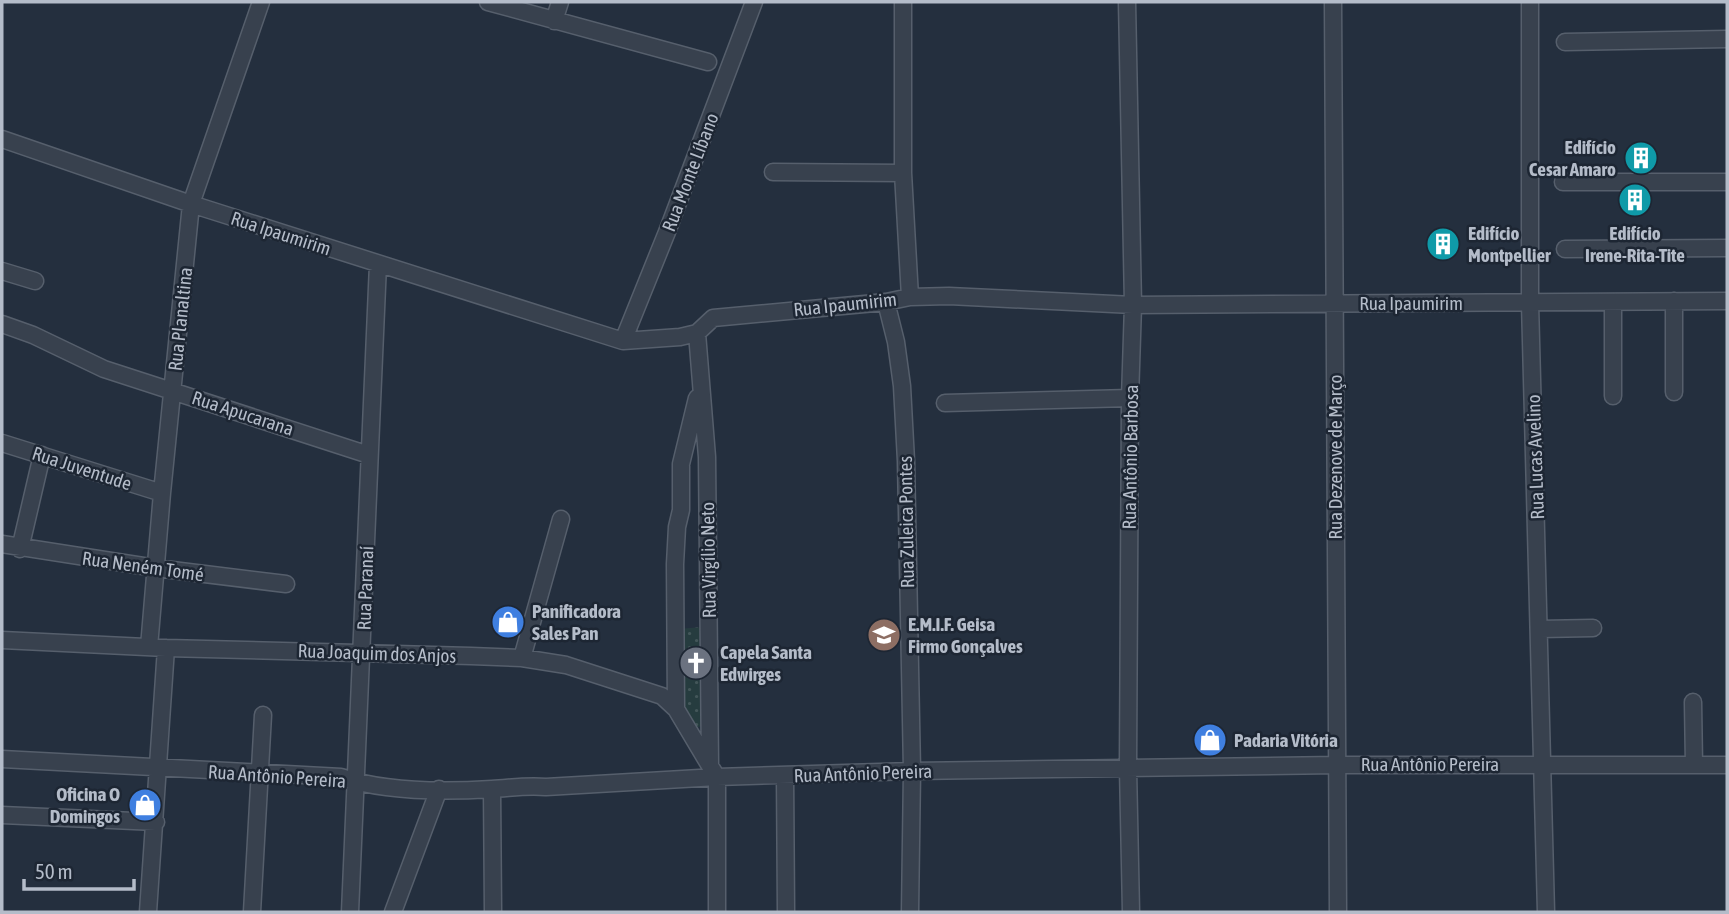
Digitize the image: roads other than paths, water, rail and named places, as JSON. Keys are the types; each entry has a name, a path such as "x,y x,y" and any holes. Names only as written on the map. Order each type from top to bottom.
{"street":[{"name":"Rua Planaltina","path":"149,647 191,204 261,2"},
{"path":"488,2 708,62"},
{"path":"554,21 560,2"},
{"name":"Rua Monte Líbano","path":"623,341 754,2"},
{"path":"902,2 903,173 910,297"},
{"name":"Rua Antônio Barbosa","path":"1127,2 1133,305 1128,768 1130,912"},
{"name":"Rua Dezenove de Março","path":"1333,2 1338,912"},
{"name":"Rua Lucas Avelino","path":"1530,2 1530,303 1546,912"},
{"path":"1565,42 1727,39"},
{"name":"Rua Ipaumirim","path":"2,139 191,204 623,341 666,339 697,332 713,318 886,302 910,297 950,296 1133,305 1727,301"},
{"path":"773,172 903,173"},
{"path":"1563,182 1727,182"},
{"path":"1565,249 1727,248"},
{"name":"Rua Paranaí","path":"350,912 378,264"},
{"path":"2,271 35,281"},
{"path":"1674,301 1674,391"},
{"name":"Rua Zuleica Pontes","path":"886,302 896,342 902,386 912,771 910,912"},
{"path":"1613,302 1613,396"},
{"name":"Rua Apucarana","path":"2,324 33,335 104,369 369,455"},
{"name":"Rua Virgílio Neto","path":"697,332 707,457 717,912"},
{"path":"676,709 675,564 681,510 681,464 700,384"},
{"path":"945,403 1130,398"},
{"name":"Rua Juventude","path":"2,443 162,493"},
{"path":"20,549 41,455"},
{"path":"522,658 561,520"},
{"name":"Rua Neném Tomé","path":"2,544 20,549 286,584"},
{"path":"1540,629 1593,628"},
{"name":"Rua Joaquim dos Anjos","path":"2,640 166,648 522,658 566,664 662,696 676,709 714,771"},
{"path":"148,912 166,648"},
{"path":"1692,702 1694,765"},
{"path":"252,912 263,715"},
{"name":"Rua Antônio Pereira","path":"2,760 341,777 374,786 439,789 492,789 528,785 546,787 714,771 785,775 1338,765 1727,765"},
{"path":"785,775 786,912"},
{"path":"393,912 439,789"},
{"path":"492,789 493,912"},
{"path":"2,815 156,822"}],"place":[{"name":"Edifício Cesar Amaro","path":"1641,158"},
{"name":"Edifício Irene-Rita-Tite","path":"1635,200"},
{"name":"Edifício Montpellier","path":"1443,244"},
{"name":"Panificadora Sales Pan","path":"508,622"},
{"name":"E.M.I.F. Geisa Firmo Gonçalves","path":"884,635"},
{"name":"Capela Santa Edwirges","path":"696,663"},
{"name":"Padaria Vitória","path":"1210,740"},
{"name":"Oficina O Domingos","path":"145,805"}]}
